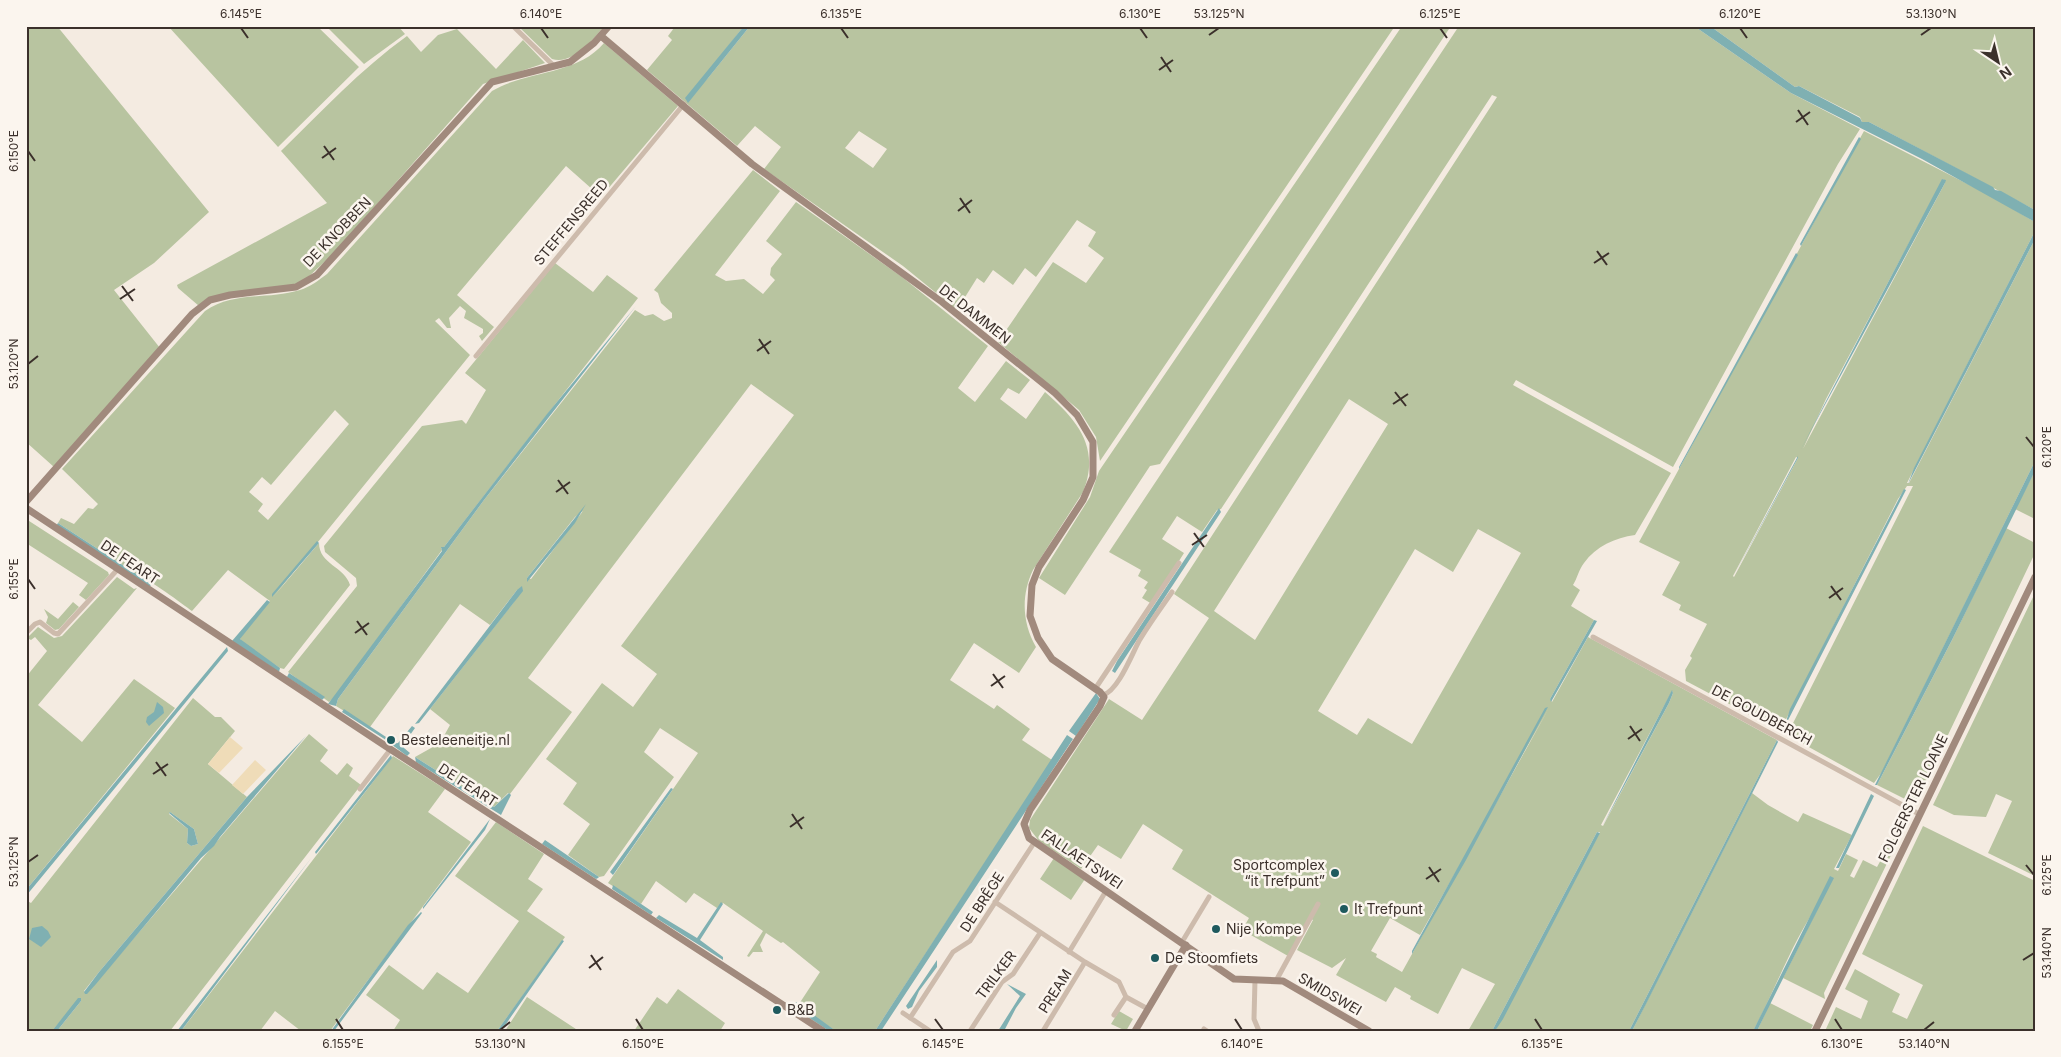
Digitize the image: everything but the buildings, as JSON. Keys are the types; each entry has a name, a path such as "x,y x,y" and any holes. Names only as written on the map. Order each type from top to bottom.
{"street":[{"path":"513,26 554,66"},
{"name":"DE KNOBBEN","path":"26,502 192,314 210,300 230,295 296,287 317,275 492,82 554,66 580,56 609,26"},
{"name":"DE DAMMEN","path":"601,36 789,193 942,302 1054,393 1077,415 1093,442 1093,477 1083,500 1039,567 1032,585 1030,616 1038,638 1047,653 1057,663 1096,689"},
{"name":"STEFFENSREED","path":"476,356 684,104"},
{"name":"DE FEART","path":"26,508 390,750 822,1031"},
{"path":"1103,695 1096,689 1179,563"},
{"path":"26,633 35,624 40,622 58,634 118,569"},
{"name":"FOLGERSTER LOANE","path":"1815,1031 2035,577"},
{"name":"FALLAETSWEI","path":"1172,592 1140,640 1130,661 1109,692 1103,695 1100,706 1026,818 1024,824 1025,832 1034,843 1184,944"},
{"name":"DE GOUDBERCH","path":"1593,637 1919,814"},
{"path":"360,790 390,750"},
{"name":"DE BRÊGE","path":"910,1018 954,952 970,941 1034,843"},
{"path":"1069,952 1106,890"},
{"path":"1135,1031 1209,897"},
{"path":"995,902 1069,952 1119,982 1126,997 1148,1009"},
{"name":"SMIDSWEI","path":"1277,980 1318,904"},
{"name":"TRILKER","path":"970,1031 1002,982 1013,974 1040,933"},
{"name":"SMIDSWEI","path":"1184,944 1234,978 1277,980 1369,1031"},
{"name":"PREAM","path":"1043,1031 1085,962"},
{"path":"1251,1031 1258,1029 1254,1019 1256,980"},
{"path":"1114,1015 1126,997"},
{"path":"903,1013 930,1031"}],"green space":[{"path":"26,26 57,26 209,212 154,263 114,290 160,348 54,467 26,442"},
{"path":"168,26 317,26 359,67 278,147"},
{"path":"326,26 398,26 405,34 364,64"},
{"path":"518,26 604,26 582,50 575,55 560,60 552,59"},
{"path":"672,26 744,26 686,100 708,78 750,26 1395,26 1100,461 1096,437 1079,410 998,342 1053,262 1086,283 1104,258 1088,246 1096,232 1077,220 1036,277 1025,268 1013,285 993,270 984,283 977,278 957,310 903,266 764,169 781,147 755,126 737,146 647,70 672,40 668,36 674,28","holes":["859,131 887,149 873,168 845,148"]},
{"path":"1402,26 1451,26 1160,464 1150,466 1065,595 1039,578 1090,497 1099,471"},
{"path":"1459,26 1694,26 1791,93 1860,129 1838,164 1673,467 1516,380 1513,385 1671,473 1635,535 1620,538 1600,547 1581,568 1573,585 1580,590 1571,606 1594,620 1550,699 1552,702 1588,637 1777,740 1629,1031 1495,1031 1600,832 1597,832 1492,1031 1468,1031 1495,984 1462,968 1438,1014 1410,999 1411,996 1395,987 1386,1002 1336,975 1346,958 1332,968 1297,950 1313,920 1309,918 1288,956 1242,930 1249,918 1172,869 1183,850 1143,824 1121,859 1098,845 1081,869 1039,841 1029,828 1030,820 1109,699 1142,720 1209,618 1174,594 1497,97 1492,95 1221,509 1217,510 1202,532 1177,516 1162,539 1184,553 1152,604 1142,598 1147,590 1144,588 1148,582 1138,576 1141,570 1109,552","holes":["1349,399 1388,424 1255,640 1214,611","1478,529 1521,553 1412,744 1368,718 1357,735 1318,711 1415,549 1453,572","1672,691 1669,703 1603,826 1601,825","1549,708 1402,972 1376,957 1377,954 1371,951 1390,918 1420,935"]},
{"path":"1710,26 2035,26 2035,210 1869,122 1862,122 1860,117 1799,86 1795,87"},
{"path":"457,29 496,69 523,40 545,63 483,84 332,255 298,284 237,292 199,306 178,288 177,285 327,203 281,151 357,77 407,36 421,52 438,35"},
{"path":"604,43 678,106 601,197 566,166 457,295 494,327 482,341 479,336 483,333 483,329 464,318 466,311 460,306 449,318 451,328 447,328 439,318 435,321 470,355 274,596 319,543 323,556 343,574 350,585 284,669 241,642 240,638 270,601 228,570 192,611 157,586 58,523 61,518 74,524 88,508 93,509 98,504 62,469 205,311 216,305 239,298 288,293 304,289 314,283 327,274 492,91 520,79 565,67 593,54","holes":["335,410 349,424 268,520 258,511 263,504 249,492 262,477 271,485"]},
{"path":"1864,131 1991,196 2035,222 2035,231 1907,483 1909,483 2035,239 2035,461 1882,772 1874,783 1787,735 1913,486 1907,486 1898,499 1780,731 1686,681 1685,670 1692,658 1690,656 1707,624 1679,610 1681,605 1662,595 1680,562 1639,542","holes":["1943,179 1945,183 1803,449 1826,399","1796,457 1798,458 1734,577 1733,576"]},
{"path":"753,170 780,191 715,275 726,281 744,279 763,294 775,280 770,275 771,268 782,254 766,241 796,202 902,277 988,346 958,388 975,402 1006,361 1030,380 1019,394 1008,388 1000,399 1026,419 1045,392 1057,402 1076,424 1087,448 1089,461 1088,476 1083,492 1033,570 1026,589 1026,619 1031,638 1036,647 1019,673 974,643 950,680 994,709 997,705 1030,729 1022,740 1052,760 875,1031 836,1031 801,1008 799,1004 820,972 783,942 781,943 766,933 760,945 763,952 753,952 749,957 747,956 763,931 723,903 717,908 694,893 686,903 656,881 641,904 608,883 698,753 660,728 644,752 674,777 604,876 599,877 568,855 590,824 563,804 577,783 546,759 602,683 633,707 657,674 621,646 794,415 751,384 528,678 572,712 510,794 508,793 494,807 415,757 440,743 450,725 430,709 514,602 517,590 490,625 460,604 370,727 336,706 338,699 484,500 635,310 645,316 653,314 664,321 672,318 672,313 661,303 658,293 654,290","holes":["583,511 531,579 527,578 575,517"]},
{"path":"555,263 593,292 607,275 638,298 444,547 441,548 442,550 335,697 329,702 288,672 357,586 356,578 325,552 324,546 422,426 462,420 466,424 486,390 465,373"},
{"path":"2035,471 2035,519 2015,509"},
{"path":"26,519 108,572 109,575 86,600 79,595 88,583 26,543"},
{"path":"2006,528 2035,543 2035,553 1915,804 1877,785 1952,640"},
{"path":"117,577 134,589 137,588 38,705 82,742 134,679 175,708 26,890 26,677 47,651 35,637 31,640 27,638 38,627 54,638 62,636"},
{"path":"2035,593 2035,876 1988,853 2012,801 1996,794 1986,817 1954,815 1933,805"},
{"path":"73,602 79,607 59,629 55,630 46,623 48,617 44,609 58,619"},
{"path":"193,698 215,717 221,717 235,731 208,764 247,797 99,972 84,991 86,994 309,734 328,750 320,761 337,775 347,763 353,768 349,776 361,785 170,1031 57,1031 81,1001 80,998 52,1031 26,1031 26,900 31,903","holes":["170,812 194,829 198,844 191,846 187,843 188,829 169,814"]},
{"path":"393,756 445,789 428,812 471,842 330,1031 301,1031 275,1011 260,1031 181,1031"},
{"path":"1752,793 1768,805 1798,822 1803,813 1852,835 1834,869 1838,871 1846,854 1858,860 1850,876 1854,878 1863,860 1877,867 1887,849 1881,845 1895,838 1907,816 1911,814 1824,993 1825,999 1783,978 1823,898 1812,913 1794,946 1753,1031 1632,1031"},
{"path":"496,822 544,854 528,879 543,889 527,911 565,937 497,1031 393,1031 400,1020 366,995 389,965 423,990 437,972 468,993 519,921 455,876"},
{"path":"1923,826 2035,881 2035,1031 1825,1031 1836,1007 1861,1019 1868,1001 1845,989 1855,969 1900,994 1892,1012 1907,1019 1923,985 1862,954"},
{"path":"1054,858 1085,879 1071,900 1040,879"},
{"path":"678,989 725,1023 720,1031 634,1031 657,997 667,1004"},
{"path":"527,997 579,1031 505,1031"},
{"path":"1770,1003 1813,1025 1810,1031 1757,1031"},
{"path":"1119,1011 1133,1019 1126,1031 1111,1024"}],"sand":[{"path":"230,737 243,748 219,773 208,764"},
{"path":"255,760 266,770 243,794 232,785"}],"water":[{"path":"744,26 750,26 688,103 685,98"},
{"path":"1694,26 1710,26 1795,87 1799,86 1860,118 1862,122 1869,122 2035,210 2035,222 1922,159 1791,93"},
{"path":"1859,137 1861,139 1801,246 1800,244"},
{"path":"1942,179 1946,180 1945,183 1801,449"},
{"path":"2035,231 2035,239 1908,484 1914,468"},
{"path":"1796,253 1798,255 1679,469 1679,467"},
{"path":"636,306 484,500 338,699 336,706 328,704 442,551 441,547 444,547 547,414"},
{"path":"1798,456 1798,458 1733,577"},
{"path":"2035,461 2035,471 1952,640 1877,785 1875,785"},
{"path":"1904,489 1906,490 1784,728 1790,709"},
{"path":"586,504 575,523 527,582 527,578"},
{"path":"1219,508 1221,512 1115,673 1112,671 1117,661"},
{"path":"58,523 141,577 148,578 151,585 149,587 56,526"},
{"path":"317,541 319,543 272,597 272,594"},
{"path":"522,586 523,591 419,723 415,724 517,590"},
{"path":"267,600 270,602 240,639 280,668 279,672 232,641"},
{"path":"1594,620 1597,621 1551,702 1550,699"},
{"path":"227,647 228,651 26,896 26,890"},
{"path":"289,673 325,697 322,700 287,677"},
{"path":"1672,690 1673,693 1669,703 1602,827"},
{"path":"1096,693 1100,699 1076,736 1069,731"},
{"path":"157,702 163,707 164,713 149,726 146,722 147,717 154,712"},
{"path":"1548,707 1466,860 1412,954 1545,708"},
{"path":"344,709 386,737 386,740 342,712"},
{"path":"412,726 415,728 403,745 410,753 407,756 391,744 398,743"},
{"path":"1067,735 1073,739 881,1031 875,1031"},
{"path":"306,736 96,984 85,994 84,992 99,972 247,797"},
{"path":"1777,740 1778,742 1645,1006 1632,1031 1629,1031"},
{"path":"391,755 392,758 316,854 315,852"},
{"path":"415,757 494,807 509,793 511,795 501,815 416,762"},
{"path":"671,788 673,789 613,875 610,872"},
{"path":"1871,794 1874,796 1839,868 1836,868"},
{"path":"170,812 194,829 198,844 191,846 187,843 188,829"},
{"path":"490,819 485,830 423,909 423,907"},
{"path":"1597,832 1600,833 1503,1019 1495,1031 1492,1031"},
{"path":"545,840 599,877 596,879 542,844"},
{"path":"312,857 181,1031 177,1031"},
{"path":"1830,876 1834,878 1757,1031 1753,1031"},
{"path":"613,885 653,912 651,915 612,889"},
{"path":"721,902 723,904 700,940 723,957 723,960 656,918 659,915 697,938"},
{"path":"421,912 334,1031 331,1031 408,925"},
{"path":"42,926 51,937 41,947 29,939 32,928"},
{"path":"562,940 564,941 501,1031 497,1031"},
{"path":"937,960 937,967 919,991 912,1007 908,1009 906,1006"},
{"path":"1007,984 1026,994 1004,1031 998,1031 1020,996"},
{"path":"78,998 81,998 81,1001 57,1031 52,1031"},
{"path":"796,1002 836,1031 829,1031 793,1007"}],"place":[{"name":"Besteleeneitje.nl","path":"391,740"},
{"name":"Sportcomplex “it Trefpunt”","path":"1335,873"},
{"name":"It Trefpunt","path":"1344,909"},
{"name":"Nije Kompe","path":"1216,929"},
{"name":"De Stoomfiets","path":"1155,958"},
{"name":"B&B","path":"777,1010"}]}
